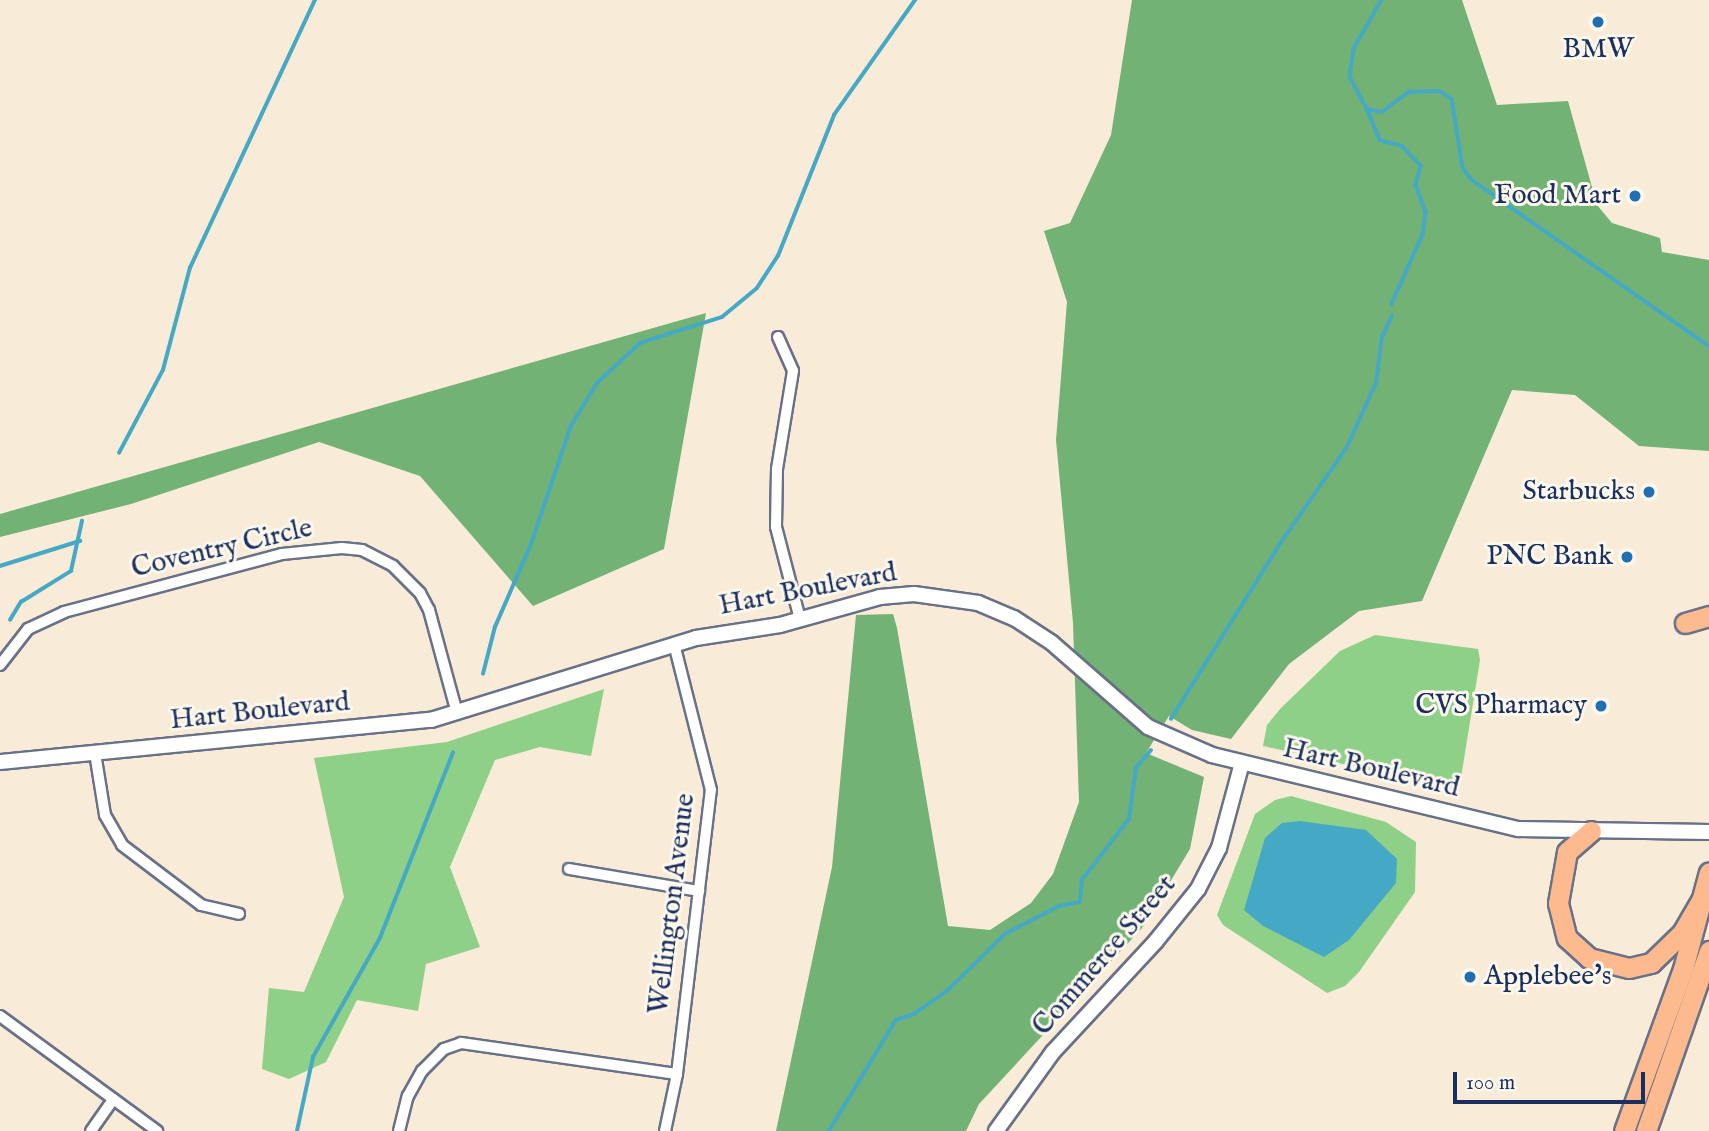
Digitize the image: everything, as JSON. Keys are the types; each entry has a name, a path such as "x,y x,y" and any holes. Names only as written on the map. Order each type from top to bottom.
{"highway":[{"path":"1685,623 1709,616"},
{"path":"1591,831 1567,852 1558,903 1567,937 1589,958 1629,968 1651,963 1682,933 1704,895"},
{"path":"1624,1131 1683,969 1709,872"},
{"path":"1646,1131 1709,951"}],"street":[{"path":"778,337 793,371 777,469 776,527 800,619"},
{"name":"Coventry Circle","path":"0,665 28,629 64,612 282,554 342,548 362,551 393,566 420,593 429,610 457,713"},
{"name":"Hart Boulevard","path":"0,762 401,724 457,713 674,644 800,619 880,597 914,594 978,603 1037,632 1148,727 1191,749 1242,764 1518,829 1709,832"},
{"name":"Wellington Avenue","path":"665,1131 677,1074 711,790 674,644"},
{"path":"95,753 105,815 122,845 201,905 239,914"},
{"name":"Commerce Street","path":"996,1131 1053,1052 1198,889 1219,848 1242,764"},
{"path":"569,869 699,891"},
{"path":"0,1016 157,1131"},
{"path":"399,1131 408,1096 422,1070 444,1049 461,1043 677,1074"},
{"path":"91,1131 113,1099"}],"green space":[{"path":"1132,0 1462,0 1497,105 1568,101 1597,205 1612,223 1660,238 1662,252 1709,260 1709,451 1639,446 1575,395 1512,390 1422,601 1359,611 1289,664 1231,739 1192,730 1169,716 1146,753 1204,777 1190,849 1142,928 979,1104 966,1131 776,1131 832,867 856,615 893,614 948,926 990,930 1031,903 1053,874 1079,802 1073,623 1056,440 1067,302 1044,231 1070,223 1111,135"},
{"path":"706,313 664,549 533,606 420,476 319,442 131,504 0,537 0,514"},
{"path":"1375,635 1478,649 1480,660 1459,790 1263,746 1267,725 1281,708 1340,651"},
{"path":"604,689 591,756 540,747 495,760 450,867 480,947 426,964 418,1011 357,1000 326,1062 289,1079 262,1069 269,988 304,992 344,897 314,758 447,742"},
{"path":"1291,796 1386,822 1416,842 1415,892 1359,972 1345,986 1327,993 1223,925 1217,915 1255,814 1275,800"}],"water":[{"path":"1300,821 1366,830 1397,859 1396,883 1349,940 1324,957 1263,926 1244,910 1265,838 1282,823"}],"waterway":[{"path":"119,453 163,370 190,268 315,0"},
{"path":"483,674 495,627 530,547 571,426 597,383 640,343 722,317 757,288 778,256 834,115 915,0"},
{"path":"1382,0 1354,49 1350,77 1367,109 1382,112 1409,92 1440,91 1452,99 1463,168 1472,180 1709,346"},
{"path":"1367,109 1380,140 1402,146 1421,166 1416,185 1426,212 1423,235 1392,304"},
{"path":"1171,719 1280,544 1347,447 1376,383 1382,337 1392,316"},
{"path":"10,620 21,602 71,571 82,521"},
{"path":"0,566 80,541"},
{"path":"829,1131 896,1020 914,1014 946,992 1005,934 1059,906 1080,902 1082,880 1129,819 1136,768 1151,750"},
{"path":"297,1131 313,1057 380,938 453,753"}],"place":[{"name":"BMW","path":"1598,22"},
{"name":"Food Mart","path":"1635,196"},
{"name":"Starbucks","path":"1649,492"},
{"name":"PNC Bank","path":"1627,557"},
{"name":"CVS Pharmacy","path":"1601,706"},
{"name":"Applebee's","path":"1470,977"}]}
